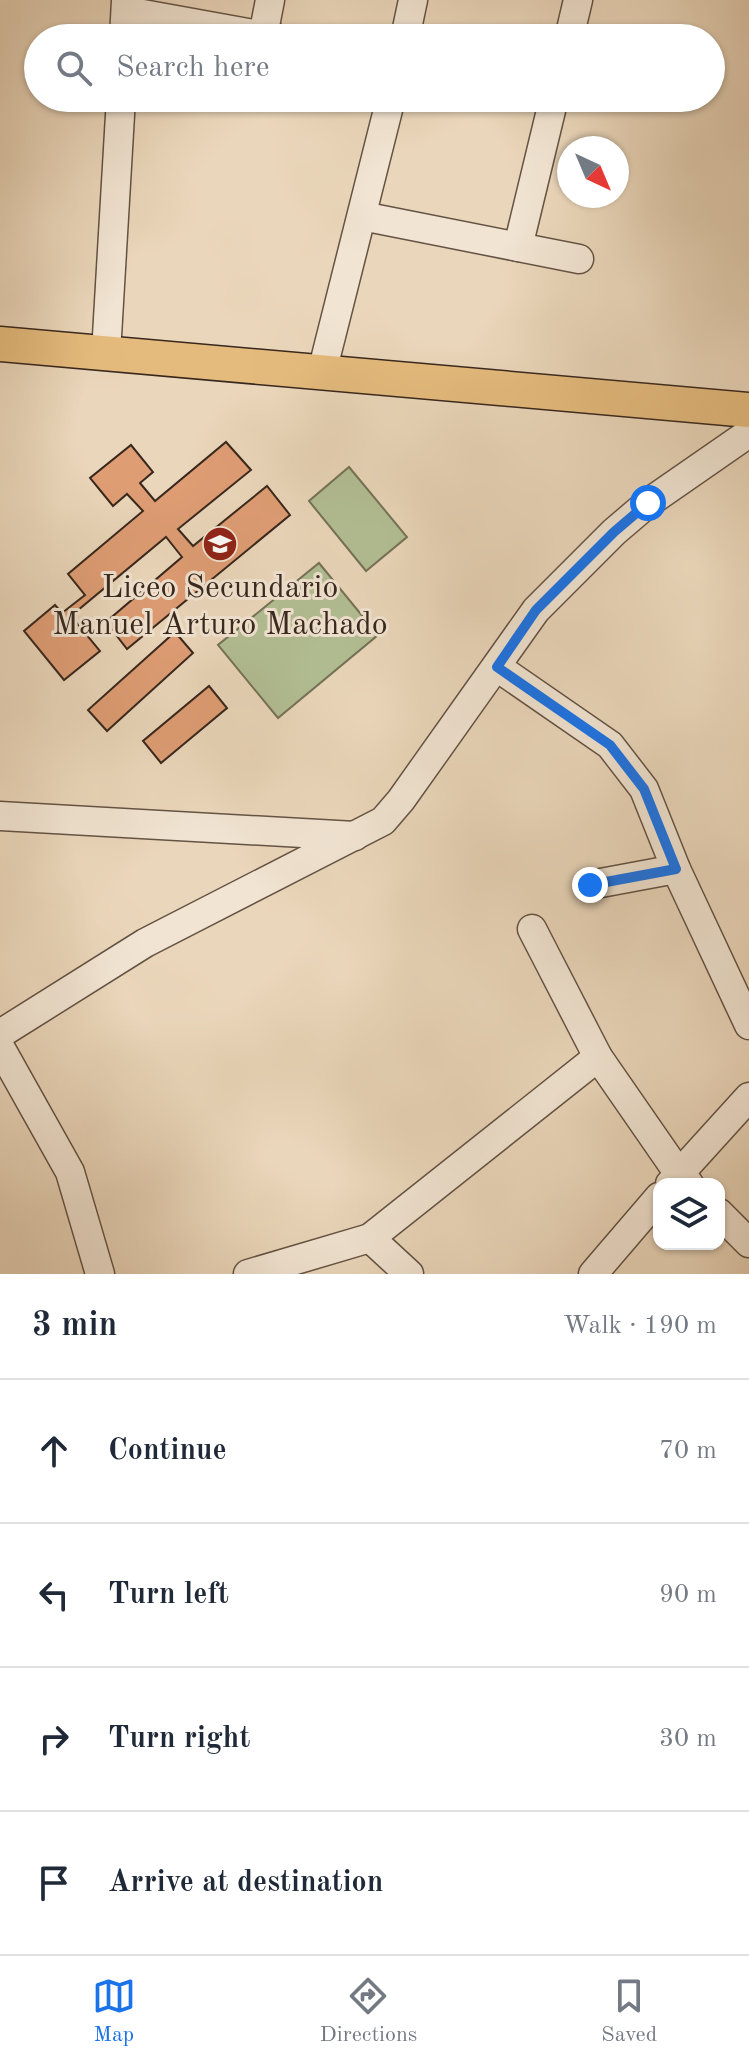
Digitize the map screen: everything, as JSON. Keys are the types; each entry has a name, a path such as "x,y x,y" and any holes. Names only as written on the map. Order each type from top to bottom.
{"main road":[{"path":"0,344 749,410"}],"street":[{"path":"269,24 270,0"},
{"path":"408,24 413,0"},
{"path":"572,24 578,0"},
{"path":"125,16 180,24"},
{"path":"106,353 120,112"},
{"path":"322,372 388,112"},
{"path":"518,247 551,112"},
{"path":"362,216 579,259"},
{"path":"0,1034 145,943 383,821 536,610 614,532 648,503 749,433"},
{"path":"497,667 610,745 644,789 676,869 749,1025"},
{"path":"0,816 355,836"},
{"path":"590,885 676,869"},
{"path":"532,929 598,1057 678,1178"},
{"path":"0,1047 70,1172 100,1274"},
{"path":"248,1274 370,1238 598,1057"},
{"path":"682,1178 749,1097"},
{"path":"593,1274 653,1204"},
{"path":"725,1219 749,1243"},
{"path":"370,1238 409,1274"}],"green space":[{"path":"349,467 407,537 366,571 309,501"},
{"path":"319,563 378,635 278,718 218,645"}],"building":[{"path":"226,442 251,470 178,529 193,546 267,486 290,515 127,649 106,622 182,557 166,537 71,616 100,651 64,680 24,631 55,605 62,613 85,595 68,574 143,511 127,494 113,506 90,478 131,445 153,472 140,483 155,501"},
{"path":"175,632 193,653 107,731 88,710"},
{"path":"209,686 227,708 161,763 143,741"}],"place":[{"name":"Liceo Secundario Manuel Arturo Machado","path":"220,544"}],"route":[{"path":"590,885 676,869 644,789 610,745 497,667 536,610 614,532 648,503"}]}
